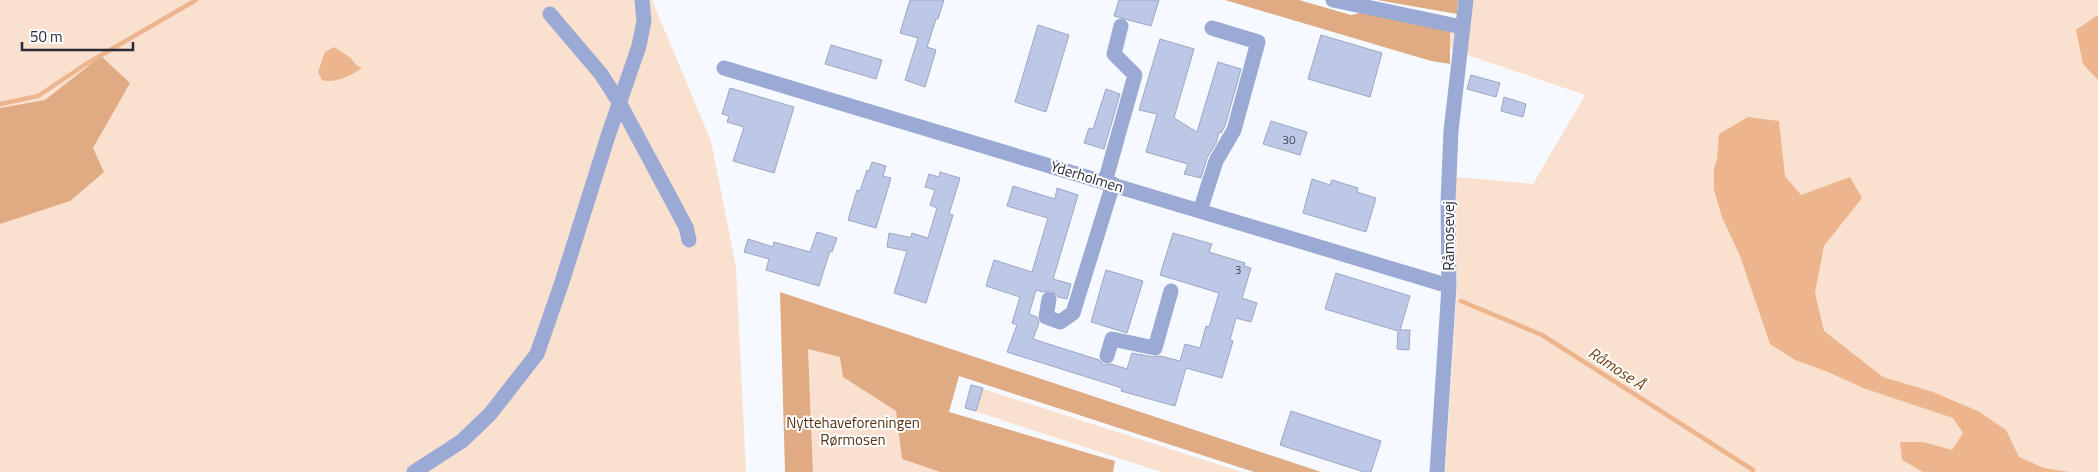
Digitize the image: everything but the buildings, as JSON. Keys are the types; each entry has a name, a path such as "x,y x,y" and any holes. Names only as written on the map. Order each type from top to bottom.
{"street":[{"path":"414,472 462,441 490,414 537,354 638,46 644,22 642,0"},
{"path":"1333,0 1462,27"},
{"name":"Råmosevej","path":"1437,472 1449,286 1448,203 1451,131 1466,0"},
{"path":"550,14 601,74 619,102 686,227 689,240"},
{"path":"1049,299 1046,317 1060,322 1073,313 1109,183 1134,76 1114,54 1121,26"},
{"path":"1200,211 1216,161 1234,130 1258,42 1212,28"},
{"name":"Yderholmen","path":"724,68 1449,286"},
{"path":"1107,356 1112,339 1155,348 1171,291"}],"green space":[{"path":"0,0 652,0 711,141 736,267 746,472 0,472"},
{"path":"1458,0 2098,0 2098,472 1445,472 1457,289 1456,177 1533,184 1585,95 1450,49 1450,31 1457,14"},
{"name":"Nyttehaveforeningen Rørmosen","path":"808,349 841,357 843,377 896,411 902,459 940,472 813,472"},
{"path":"971,385 1242,472 1161,472 965,408"}],"shaded area":[{"path":"1225,0 1299,0 1351,15 1378,9 1450,31 1450,64 1431,61"},
{"path":"1377,0 1458,0 1457,14"},
{"path":"2098,15 2098,80 2083,64 2076,30"},
{"path":"334,47 362,68 338,80 322,80 318,72 325,52"},
{"path":"101,56 130,83 93,148 104,172 70,201 0,224 0,108 45,100"},
{"path":"1748,117 1779,121 1785,176 1801,195 1850,177 1862,198 1824,246 1815,293 1824,331 1883,377 1933,392 1978,411 2006,430 2019,457 2044,468 2069,472 1923,472 1902,460 1900,442 1923,442 1952,450 1963,433 1953,418 1863,388 1795,360 1770,344 1740,256 1722,217 1714,190 1714,169 1717,159 1719,134"},
{"path":"780,292 1321,472 1254,472 959,376 949,412 1115,461 1113,472 940,472 902,459 896,411 843,377 840,357 808,349 813,472 785,472"}],"waterway":[{"path":"0,104 38,96 86,64 196,0"},
{"name":"Råmose Å","path":"1461,301 1542,335 1753,470"}]}
